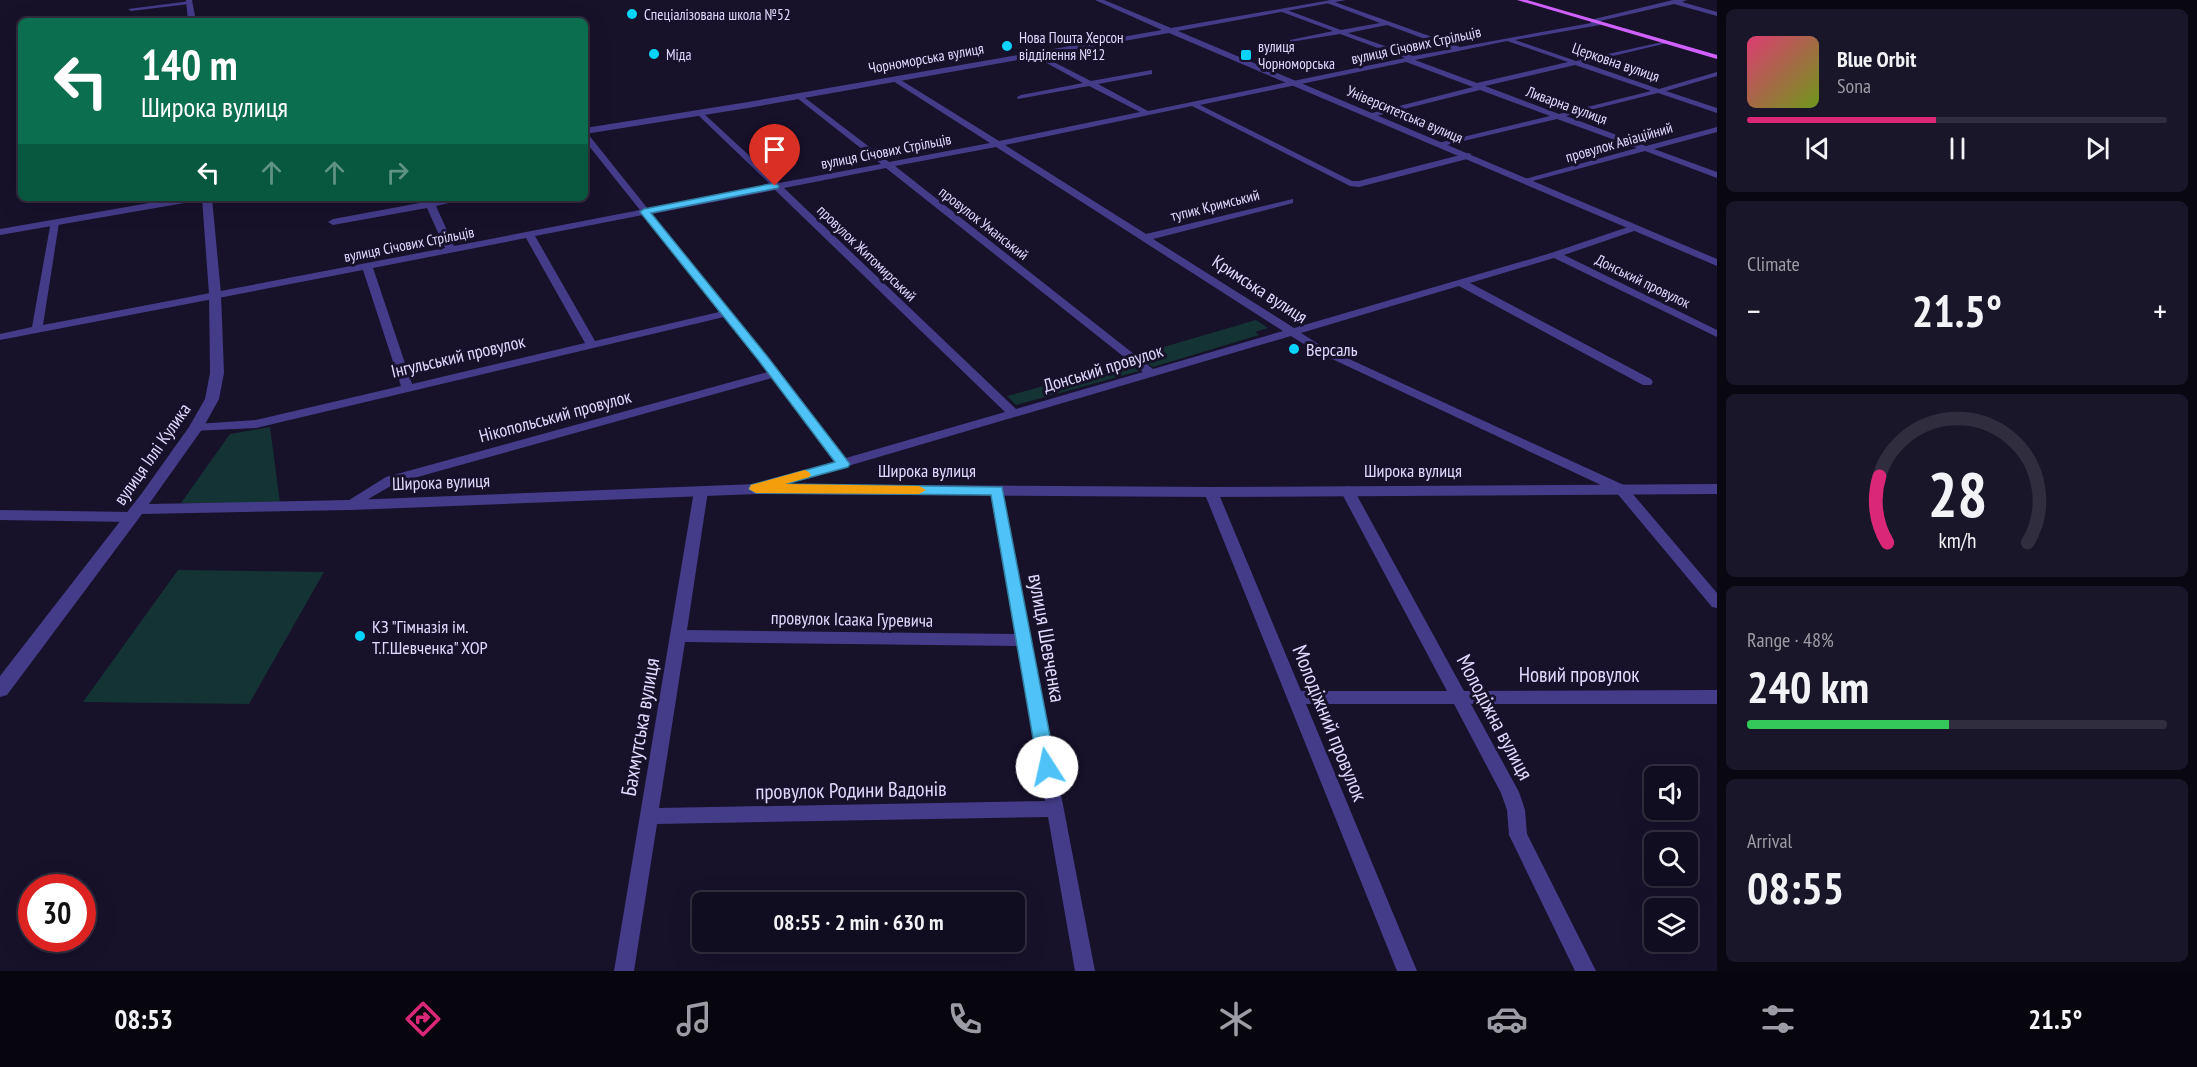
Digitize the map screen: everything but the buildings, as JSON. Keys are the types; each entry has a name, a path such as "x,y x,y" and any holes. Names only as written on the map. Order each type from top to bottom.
{"main road":[{"path":"1524,0 1717,57"}],"street":[{"path":"131,0 131,18"},
{"name":"Університетська вулиця","path":"1098,0 1717,263"},
{"name":"Чорноморська вулиця","path":"588,131 800,96 1343,0"},
{"path":"1664,0 1717,14"},
{"name":"вулиця Січових Стрільців","path":"0,337 1295,84 1596,22 1684,0"},
{"path":"131,9 189,1 192,18"},
{"path":"1329,2 1461,49"},
{"name":"Ливарна вулиця","path":"1284,11 1558,117 1717,175"},
{"path":"1292,41 1386,23"},
{"name":"Церковна вулиця","path":"1506,39 1717,111"},
{"path":"1371,116 1665,42"},
{"path":"1034,54 1147,113"},
{"path":"1021,97 1149,72"},
{"path":"1441,145 1558,117 1717,74"},
{"name":"Кримська вулиця","path":"896,79 1148,237 1319,349 1621,489 1717,603"},
{"name":"провулок Уманський","path":"800,96 1150,372"},
{"name":"Університетська вулиця","path":"1193,104 1350,183 1359,184 1468,156"},
{"name":"провулок Житомирський","path":"701,113 1013,414"},
{"name":"провулок Авіаційний","path":"1528,181 1717,129"},
{"path":"588,140 775,374 843,464"},
{"path":"0,232 179,201"},
{"name":"вулиця Іллі Кулика","path":"0,690 196,428 212,399 217,373 215,294 207,201"},
{"path":"333,222 429,201 450,249"},
{"name":"тупик Кримський","path":"1148,237 1290,201"},
{"path":"37,330 54,223"},
{"name":"Донський провулок","path":"756,489 1461,283 1634,228"},
{"path":"528,234 591,343"},
{"name":"Донський провулок","path":"1555,255 1717,334"},
{"path":"367,266 407,387"},
{"path":"1461,283 1647,382"},
{"name":"Інгульський провулок","path":"196,428 256,424 591,343 727,313"},
{"name":"Нікопольський провулок","path":"351,505 391,480 775,374"},
{"name":"Широка вулиця","path":"0,515 134,513 756,489 1211,492 1717,489"},
{"name":"вулиця Шевченка","path":"997,490 1085,971"},
{"name":"Молодіжна вулиця","path":"1347,490 1514,801 1518,835 1586,971"},
{"name":"Бахмутська вулиця","path":"624,971 701,491"},
{"name":"Молодіжний провулок","path":"1211,492 1407,971"},
{"name":"провулок Ісаака Гуревича","path":"679,636 1025,640"},
{"name":"Новий провулок","path":"1296,698 1717,697"},
{"name":"провулок Родини Вадонів","path":"648,816 1054,809"}],"green space":[{"path":"1256,320 1268,328 1255,332 1259,335 1153,367 1136,355"},
{"path":"1129,363 1139,371 1016,405 1007,396"},
{"path":"270,427 280,503 181,503 230,434"},
{"path":"178,570 324,572 249,704 83,702"}],"slow traffic":[{"path":"805,475 756,489 919,490"}],"place":[{"name":"Спеціалізована школа №52","path":"632,14"},
{"name":"Нова Пошта Херсон відділення №12","path":"1007,46"},
{"name":"Міда","path":"654,54"},
{"name":"вулиця Чорноморська","path":"1246,55"},
{"name":"Версаль","path":"1294,349"},
{"name":"КЗ \"Гімназія ім. Т.Г.Шевченка\" ХОР","path":"360,636"}],"route":[{"path":"775,186 644,212 727,313 843,464 756,489 997,490 1047,767"}]}
